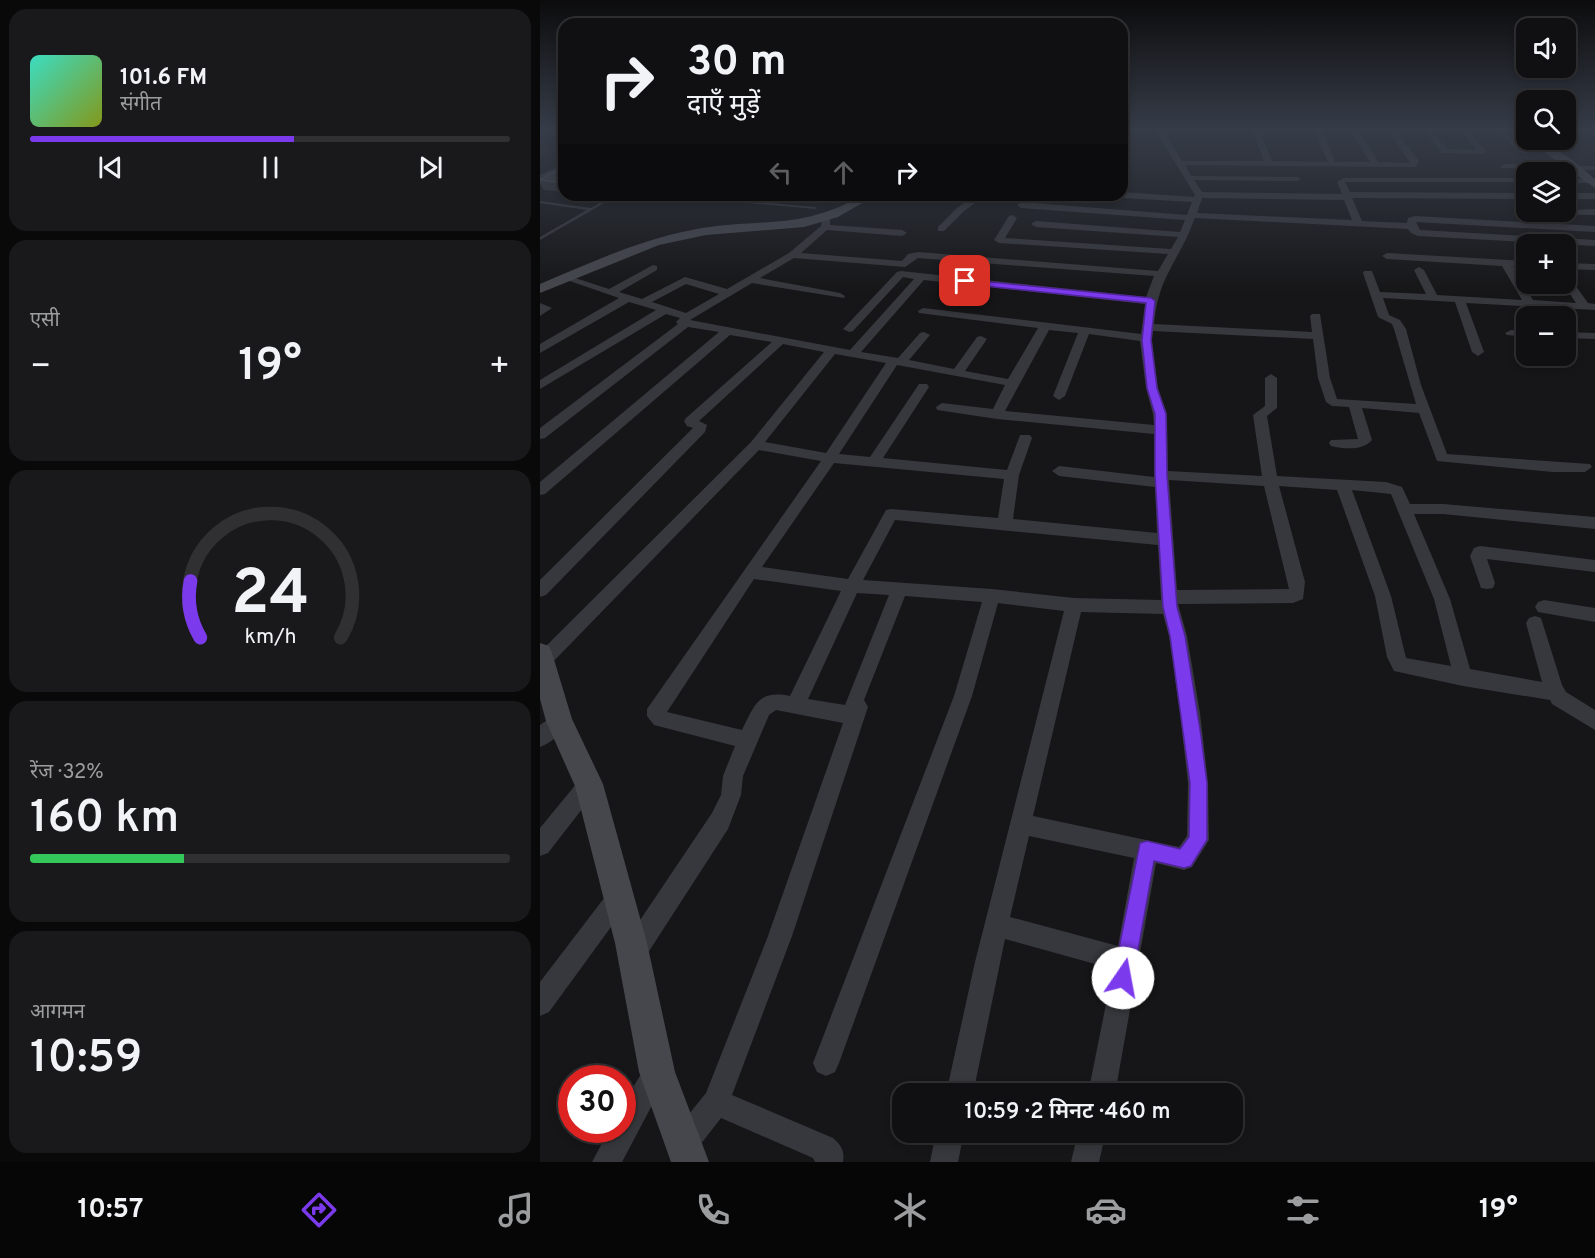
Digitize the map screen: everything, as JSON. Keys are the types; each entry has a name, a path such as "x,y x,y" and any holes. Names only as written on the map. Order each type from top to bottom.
{"street":[{"path":"1022,824 1184,859 1198,840 1198,783 1178,636 1170,602 1161,479 1160,414 1152,388 1147,332 1151,301 1162,274 1184,235 1195,207 1191,184"},
{"path":"1300,184 1305,196"},
{"path":"1342,184 1358,223"},
{"path":"1128,196 1195,207 1412,226"},
{"path":"1021,205 1195,207 1305,196 1516,196"},
{"path":"1576,196 1595,196"},
{"path":"540,289 644,247 693,233 736,227 795,225 822,217 857,201"},
{"path":"941,230 960,210 973,201"},
{"path":"1576,212 1595,212"},
{"path":"822,217 902,233"},
{"path":"540,435 686,320 792,255 822,217"},
{"path":"1012,218 999,240 1175,252"},
{"path":"1595,229 1411,220 1414,231 1418,233 1595,243"},
{"path":"1036,224 1184,235"},
{"path":"792,255 903,269 921,277 1151,301"},
{"path":"849,329 903,269 911,256 1162,274"},
{"path":"1387,256 1516,263"},
{"path":"1506,263 1529,303"},
{"path":"1576,266 1595,267"},
{"path":"610,292 653,268"},
{"path":"1419,270 1433,298"},
{"path":"1368,273 1384,317 1396,322 1400,329 1424,409 1443,459 1585,467"},
{"path":"853,354 921,277"},
{"path":"566,279 666,309 686,320 1012,383"},
{"path":"644,302 685,280 728,293"},
{"path":"751,280 840,296"},
{"path":"1576,291 1589,306"},
{"path":"1377,295 1589,306"},
{"path":"540,349 629,297"},
{"path":"1459,299 1478,352"},
{"path":"540,306 547,308 540,313"},
{"path":"540,385 666,309"},
{"path":"923,311 1085,331 1320,336"},
{"path":"1316,316 1324,378 1330,399 1334,403 1424,409"},
{"path":"997,415 1012,383 1045,326"},
{"path":"540,490 729,330"},
{"path":"1059,396 1085,331"},
{"path":"1511,333 1516,333"},
{"path":"747,740 661,719 657,716 657,709 898,361 924,335"},
{"path":"1576,335 1595,336"},
{"path":"957,372 981,339"},
{"path":"540,590 700,429 700,425 691,421 781,340"},
{"path":"687,1153 657,1072 633,953 589,784 550,730 541,657 756,445 832,350"},
{"path":"750,572 852,586 992,596 1074,605 1293,596 1297,594 1297,582 1270,480 1260,415 1270,408 1271,378"},
{"path":"874,462 923,387"},
{"path":"1336,443 1359,444 1365,440 1355,405"},
{"path":"942,407 997,415 1161,430"},
{"path":"1005,524 1012,475 1025,438"},
{"path":"756,445 830,458 1012,475"},
{"path":"1059,471 1161,479 1270,480 1392,488 1397,491 1442,599 1463,678"},
{"path":"1343,485 1383,596 1397,661 1406,667 1556,693"},
{"path":"1405,509 1443,509 1595,523"},
{"path":"795,705 852,586 891,514 1167,540"},
{"path":"1487,583 1478,556 1480,552 1595,566"},
{"path":"687,1153 716,1102 780,936 826,795 858,710 854,705 855,700 900,590"},
{"path":"826,1063 963,696 992,596"},
{"path":"961,1083 1074,605"},
{"path":"1595,615 1540,615 1556,693 1559,698 1595,721"},
{"path":"633,953 720,821 731,795 733,776 762,709 773,701 855,716"},
{"path":"540,845 589,784"},
{"path":"1103,1083 1147,850"},
{"path":"540,1004 619,897"},
{"path":"997,926 1127,961"},
{"path":"606,1162 657,1072"},
{"path":"716,1102 823,1148 830,1154 829,1162"},
{"path":"944,1162 948,1143"},
{"path":"1085,1162 1089,1143"}],"lane":[{"path":"540,239 606,201"},
{"path":"711,201 822,217"},
{"path":"540,202 592,209"}],"route":[{"path":"965,281 1151,301 1146,340 1152,388 1160,414 1161,475 1170,607 1178,636 1193,736 1198,783 1198,840 1184,859 1147,850 1123,978"}]}
